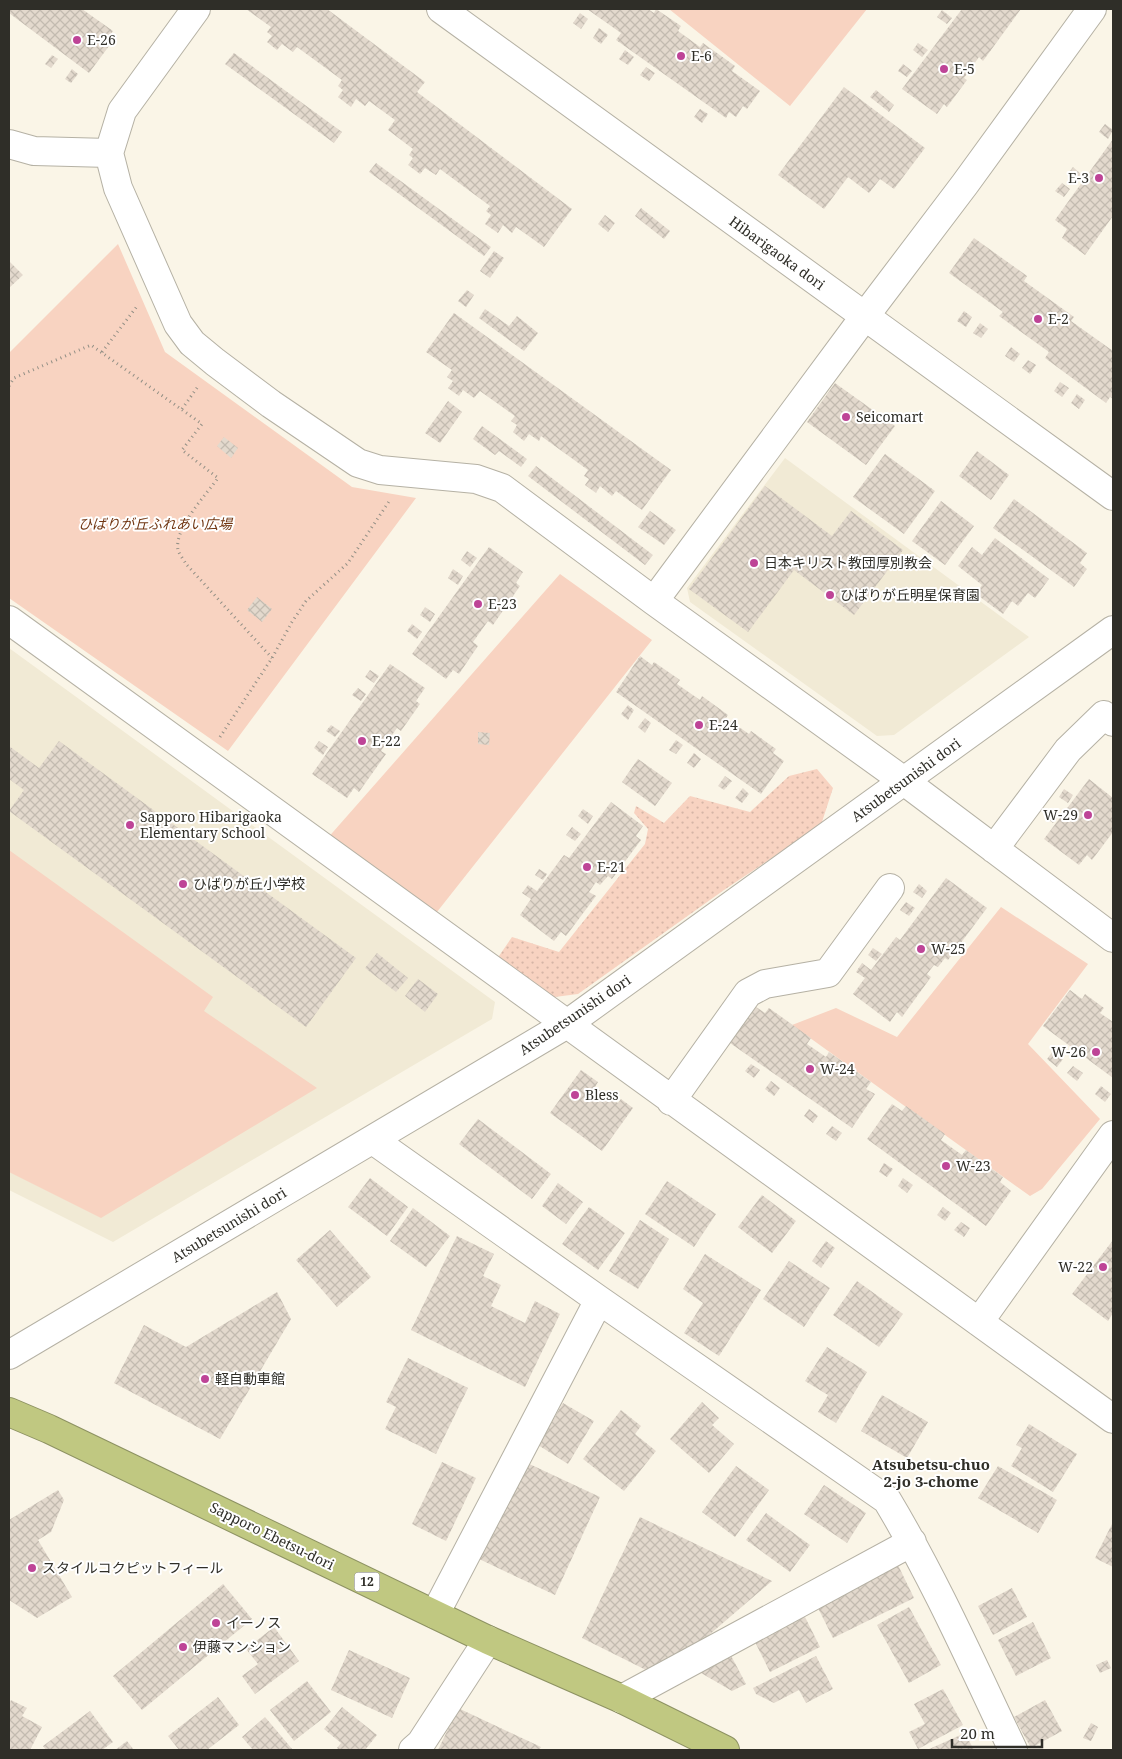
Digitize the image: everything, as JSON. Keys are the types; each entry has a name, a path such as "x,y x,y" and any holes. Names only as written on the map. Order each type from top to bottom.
{"highway":[{"name":"Sapporo Ebetsu-dori","path":"9,1412 49,1429 488,1640 622,1699 725,1750"}],"street":[{"path":"196,9 122,111 109,153 118,188 178,324 192,343 271,404 358,463 380,470 476,479 502,488 654,601 904,781 1113,938"},
{"name":"Hibarigaoka dori","path":"441,9 1113,496"},
{"path":"654,601 864,316 965,184 1092,9"},
{"path":"9,144 34,150 109,153"},
{"path":"9,620 1113,1419"},
{"name":"Atsubetsunishi dori","path":"9,1356 566,1024 1113,630"},
{"path":"994,849 1068,750 1104,715 1113,722"},
{"path":"671,1100 748,993 765,984 828,973 890,888"},
{"path":"979,1322 1113,1135"},
{"path":"373,1140 887,1500 912,1542 1013,1750"},
{"path":"435,1614 599,1300"},
{"path":"622,1699 912,1542"},
{"path":"413,1750 421,1743 488,1640"}],"path":[{"path":"102,352 158,279"},
{"path":"9,386 14,378 91,344 202,424 182,450 218,478 186,522 180,534 178,551 186,564 272,658"},
{"path":"203,762 272,658 306,601 348,563 409,473"}],"shaded area":[{"name":"ひばりが丘明星保育園","path":"785,458 1029,637 894,735 877,736 690,602 687,588"},
{"name":"Sapporo Hibarigaoka Elementary School","path":"9,648 495,1002 492,1019 113,1242 9,1190"}],"green space":[{"path":"669,9 867,9 790,106"},
{"name":"ひばりが丘ふれあい広場","path":"118,244 165,352 352,487 416,498 228,751 9,598 9,353"},
{"path":"560,574 652,640 433,917 326,840"},
{"path":"817,769 833,788 821,825 724,890 578,994 547,998 490,969 512,937 559,952 645,844 648,829 634,813 636,806 664,823 690,796 750,812 789,776"},
{"path":"9,850 213,997 204,1011 317,1088 101,1218 9,1172"},
{"path":"1001,907 1088,964 1028,1044 1100,1119 1042,1189 1030,1196 792,1025 836,1008 897,1037"}],"building":[{"name":"E-26","path":"9,9 82,9 113,31 108,38 112,42 89,73 9,13"},
{"path":"246,9 327,9 425,82 417,92 572,209 544,247 516,227 512,233 503,225 498,233 485,224 491,215 486,211 490,206 440,169 436,175 425,168 420,174 408,165 413,158 409,155 413,149 388,130 395,120 369,101 365,106 356,99 351,107 338,97 343,90 338,86 342,80 297,47 293,52 282,44 277,50 267,42 272,36 267,32 271,27"},
{"name":"E-6","path":"587,9 648,9 654,13 656,9 681,26 678,31 700,47 703,43 735,66 732,71 760,91 747,109 743,106 736,117 729,112 726,118 616,40 621,33"},
{"name":"E-5","path":"962,9 1021,9 983,61 979,57 964,78 967,80 947,107 944,104 937,114 902,89"},
{"path":"942,10 952,18 947,24 937,17"},
{"path":"580,13 588,19 581,29 573,23"},
{"path":"599,28 608,35 601,44 593,38"},
{"path":"918,43 928,50 922,57 913,50"},
{"path":"625,50 634,57 628,65 619,59"},
{"path":"234,53 342,132 334,143 225,64"},
{"path":"52,55 58,59 51,68 45,64"},
{"path":"903,64 912,71 907,77 898,71"},
{"path":"646,67 655,73 649,81 640,75"},
{"path":"72,69 78,74 71,83 65,79"},
{"path":"844,87 925,148 894,189 880,179 869,193 848,177 824,209 778,175"},
{"path":"876,90 894,105 889,112 870,97"},
{"path":"700,109 708,114 702,123 694,117"},
{"path":"1105,124 1113,130 1108,139 1099,132"},
{"name":"E-3","path":"1113,139 1113,216 1085,255 1062,238 1067,229 1055,220"},
{"path":"376,163 491,247 484,256 369,172"},
{"path":"1073,167 1081,174 1076,181 1067,175"},
{"path":"1062,183 1070,189 1064,197 1055,191"},
{"path":"641,208 670,231 664,239 635,216"},
{"path":"605,215 615,223 608,232 598,224"},
{"name":"E-2","path":"974,238 1027,276 1024,281 1074,317 1071,321 1113,351 1113,399 1110,397 1106,403 1045,358 1049,352 999,316 1003,312 949,273"},
{"path":"494,251 504,258 490,278 480,271"},
{"path":"9,261 23,275 9,288"},
{"path":"467,290 474,295 466,307 458,301"},
{"path":"485,309 509,326 517,316 538,333 524,351 479,318"},
{"path":"964,311 972,317 966,327 957,321"},
{"path":"454,313 671,470 642,510 616,491 612,496 600,486 596,493 585,485 589,479 584,476 588,470 541,436 539,441 529,434 524,441 513,432 517,425 511,421 515,416 480,391 474,398 463,390 459,396 448,388 453,381 447,377 452,370 426,352"},
{"path":"980,323 988,329 981,338 973,333"},
{"path":"1011,347 1020,354 1014,362 1005,356"},
{"path":"1028,360 1036,365 1030,374 1022,368"},
{"path":"1060,382 1069,388 1062,397 1054,391"},
{"path":"835,383 895,426 866,465 807,422"},
{"path":"1077,394 1085,400 1079,409 1071,403"},
{"path":"448,401 462,412 440,443 425,433"},
{"path":"482,426 527,459 521,467 499,451 495,455 473,439"},
{"path":"224,437 238,448 231,458 217,446"},
{"path":"977,451 1009,475 991,500 959,476"},
{"path":"885,454 935,491 904,534 853,497"},
{"path":"536,466 653,555 645,565 528,476"},
{"path":"765,486 832,536 851,511 903,550 854,615 794,570 748,632 689,589"},
{"path":"1014,499 1087,553 1080,563 1087,569 1074,587 993,528"},
{"path":"941,501 974,526 945,565 912,541"},
{"path":"650,511 676,530 664,545 638,527"},
{"path":"995,538 1049,579 1035,598 1028,593 1018,606 1012,601 1003,614 976,594 982,585 958,566 972,547 982,555"},
{"name":"E-23","path":"489,547 523,572 516,583 520,586 493,625 488,621 473,642 478,646 459,674 453,670 446,679 412,654"},
{"path":"467,551 477,558 470,567 461,560"},
{"path":"453,569 463,576 458,585 448,578"},
{"path":"257,597 272,609 262,622 247,610"},
{"path":"425,607 435,614 430,622 420,615"},
{"path":"412,624 422,632 417,639 407,631"},
{"name":"E-24","path":"640,656 652,665 654,662 680,680 677,684 700,700 702,696 728,715 726,718 749,734 751,731 776,749 773,753 784,761 761,794 616,692"},
{"name":"E-22","path":"390,664 425,688 416,701 420,704 401,731 397,728 381,751 386,754 359,792 354,788 347,798 312,774"},
{"path":"370,670 379,676 374,683 365,677"},
{"path":"358,688 366,694 361,701 352,695"},
{"path":"628,705 634,710 628,720 621,714"},
{"path":"645,718 651,723 645,733 638,727"},
{"path":"331,725 340,731 335,737 326,731"},
{"path":"478,732 490,733 489,745 478,744"},
{"path":"676,740 683,745 676,754 669,750"},
{"name":"ひばりが丘小学校","path":"59,741 356,958 306,1027 9,811 24,790 9,779 9,746 39,768"},
{"path":"319,741 328,747 323,755 314,748"},
{"path":"694,753 701,759 694,768 687,763"},
{"path":"638,759 672,783 655,806 622,782"},
{"path":"725,776 732,781 724,790 718,786"},
{"name":"W-29","path":"1089,779 1113,798 1113,832 1092,860 1087,855 1079,865 1044,839"},
{"path":"743,788 749,794 742,803 735,798"},
{"path":"1064,789 1073,795 1068,803 1059,797"},
{"name":"E-21","path":"611,802 643,826 636,836 641,840 612,879 608,876 600,885 596,882 589,892 596,896 566,936 561,932 554,941 520,915 531,899 522,893 528,885 537,891 564,855 569,858"},
{"path":"583,809 593,816 588,824 578,816"},
{"path":"1050,809 1059,816 1053,823 1045,817"},
{"path":"572,827 581,834 575,841 566,835"},
{"path":"539,869 547,874 543,880 535,875"},
{"name":"W-25","path":"946,878 987,908 948,960 945,958 938,967 934,965 927,974 931,977 902,1017 897,1012 890,1022 853,994 865,978 856,972 862,963 871,970 896,937 900,940"},
{"path":"919,884 927,891 922,898 913,892"},
{"path":"906,902 915,908 909,916 900,910"},
{"path":"873,948 882,954 876,961 868,955"},
{"path":"377,953 408,978 396,992 365,968"},
{"path":"418,979 438,994 425,1012 405,996"},
{"name":"W-26","path":"1070,990 1082,999 1085,994 1104,1008 1100,1013 1113,1022 1113,1078 1043,1026"},
{"name":"W-24","path":"756,1007 765,1013 769,1008 811,1038 807,1044 826,1057 829,1052 871,1082 866,1089 875,1094 852,1128 730,1043"},
{"path":"1053,1051 1063,1059 1057,1067 1047,1059"},
{"path":"751,1064 760,1070 754,1078 745,1071"},
{"path":"1073,1066 1083,1073 1077,1081 1067,1073"},
{"path":"581,1070 598,1082 595,1087 618,1103 621,1099 633,1108 602,1151 550,1113"},
{"path":"771,1081 780,1088 774,1096 765,1089"},
{"path":"1101,1086 1111,1094 1105,1102 1095,1094"},
{"name":"W-23","path":"892,1104 902,1111 906,1106 945,1134 941,1140 962,1155 966,1150 1003,1177 1000,1182 1011,1191 986,1226 867,1139"},
{"path":"809,1109 818,1116 813,1123 804,1116"},
{"path":"478,1119 551,1174 532,1199 459,1144"},
{"path":"832,1126 842,1133 836,1141 826,1134"},
{"path":"884,1163 893,1169 887,1177 879,1172"},
{"path":"370,1178 408,1207 387,1236 348,1207"},
{"path":"903,1178 913,1185 907,1193 898,1186"},
{"path":"667,1181 716,1214 694,1247 645,1214"},
{"path":"558,1183 583,1202 566,1224 542,1206"},
{"path":"762,1195 796,1221 772,1253 738,1227"},
{"path":"589,1207 625,1233 598,1270 562,1244"},
{"path":"943,1207 951,1213 945,1221 937,1215"},
{"path":"413,1208 450,1236 426,1267 390,1241"},
{"path":"640,1220 669,1239 638,1289 609,1271"},
{"path":"961,1222 970,1228 964,1237 954,1230"},
{"path":"330,1230 371,1277 337,1307 296,1260"},
{"path":"457,1236 494,1254 483,1276 501,1285 491,1306 525,1323 535,1301 560,1314 525,1387 411,1330"},
{"name":"W-22","path":"1113,1240 1113,1313 1108,1321 1072,1294"},
{"path":"826,1241 835,1248 821,1268 812,1261"},
{"path":"705,1254 761,1290 719,1356 684,1333 703,1303 683,1289"},
{"path":"789,1261 830,1288 804,1327 763,1299"},
{"path":"857,1281 903,1314 879,1347 833,1315"},
{"path":"277,1292 291,1319 220,1439 114,1383 144,1325 186,1347"},
{"path":"827,1347 867,1372 836,1423 818,1412 828,1395 805,1381"},
{"path":"408,1358 468,1388 436,1454 385,1429 396,1407 386,1402"},
{"path":"882,1395 928,1422 907,1458 861,1431"},
{"path":"702,1402 719,1418 712,1425 734,1444 709,1473 670,1439"},
{"path":"563,1403 594,1421 568,1464 538,1445"},
{"path":"621,1410 641,1426 635,1434 656,1451 624,1491 583,1459"},
{"path":"1029,1424 1077,1454 1053,1492 1011,1466 1022,1448 1016,1445"},
{"path":"523,1461 600,1497 555,1595 477,1558"},
{"path":"442,1462 476,1478 446,1541 412,1524"},
{"path":"736,1466 769,1490 735,1537 702,1512"},
{"path":"998,1466 1057,1500 1038,1533 978,1498"},
{"path":"824,1485 866,1513 847,1543 804,1514"},
{"name":"スタイルコクピットフィール","path":"58,1490 64,1500 51,1532 38,1540 72,1597 37,1618 9,1600 9,1520"},
{"path":"766,1513 810,1545 790,1572 746,1540"},
{"path":"640,1517 772,1581 660,1677 582,1638"},
{"path":"1113,1522 1113,1567 1095,1558"},
{"path":"897,1563 914,1598 833,1638 816,1604"},
{"name":"伊藤マンション","path":"223,1584 252,1619 142,1710 113,1676"},
{"path":"1012,1588 1027,1617 993,1635 978,1606"},
{"path":"909,1607 941,1665 909,1683 877,1625"},
{"path":"803,1613 820,1647 770,1672 753,1638"},
{"path":"1033,1622 1051,1658 1016,1676 998,1640"},
{"path":"274,1627 299,1661 255,1694 242,1676 258,1664 246,1649"},
{"path":"727,1648 746,1684 732,1691 689,1666"},
{"path":"349,1650 410,1678 392,1718 331,1690"},
{"path":"816,1656 833,1689 806,1703 799,1690 774,1703 756,1694 753,1688"},
{"path":"1107,1660 1111,1668 1100,1673 1096,1665"},
{"path":"307,1681 331,1712 294,1741 270,1710"},
{"path":"943,1689 963,1725 918,1749 909,1732 925,1724 914,1704"},
{"path":"218,1697 239,1725 207,1750 179,1750 168,1736"},
{"path":"11,1700 27,1708 22,1716 42,1727 30,1750 9,1750 9,1705"},
{"path":"1045,1700 1062,1731 1031,1748 1014,1717"},
{"path":"342,1707 377,1735 365,1750 339,1750 337,1748 341,1743 324,1729"},
{"path":"458,1708 541,1747 539,1750 438,1750"},
{"path":"90,1711 113,1742 102,1750 46,1750 43,1746"},
{"path":"265,1717 293,1750 253,1750 242,1737"},
{"path":"1091,1723 1098,1727 1091,1741 1083,1738"},
{"path":"965,1733 974,1750 927,1750"},
{"path":"127,1741 134,1750 115,1750"}],"place":[{"name":"E-26","path":"77,40"},
{"name":"E-6","path":"681,56"},
{"name":"E-5","path":"944,69"},
{"name":"E-3","path":"1099,178"},
{"name":"E-2","path":"1038,319"},
{"name":"Seicomart","path":"846,417"},
{"name":"日本キリスト教団厚別教会","path":"754,563"},
{"name":"ひばりが丘明星保育園","path":"830,595"},
{"name":"E-23","path":"478,604"},
{"name":"E-24","path":"699,725"},
{"name":"E-22","path":"362,741"},
{"name":"W-29","path":"1088,815"},
{"name":"Sapporo Hibarigaoka Elementary School","path":"130,825"},
{"name":"E-21","path":"587,867"},
{"name":"ひばりが丘小学校","path":"183,884"},
{"name":"W-25","path":"921,949"},
{"name":"W-26","path":"1096,1052"},
{"name":"W-24","path":"810,1069"},
{"name":"Bless","path":"575,1095"},
{"name":"W-23","path":"946,1166"},
{"name":"W-22","path":"1103,1267"},
{"name":"軽自動車館","path":"205,1379"},
{"name":"スタイルコクピットフィール","path":"32,1568"},
{"name":"イーノス","path":"216,1623"},
{"name":"伊藤マンション","path":"183,1647"}],"district":[{"name":"Atsubetsu-chuo 2-jo 3-chome","path":"931,1474"}]}
